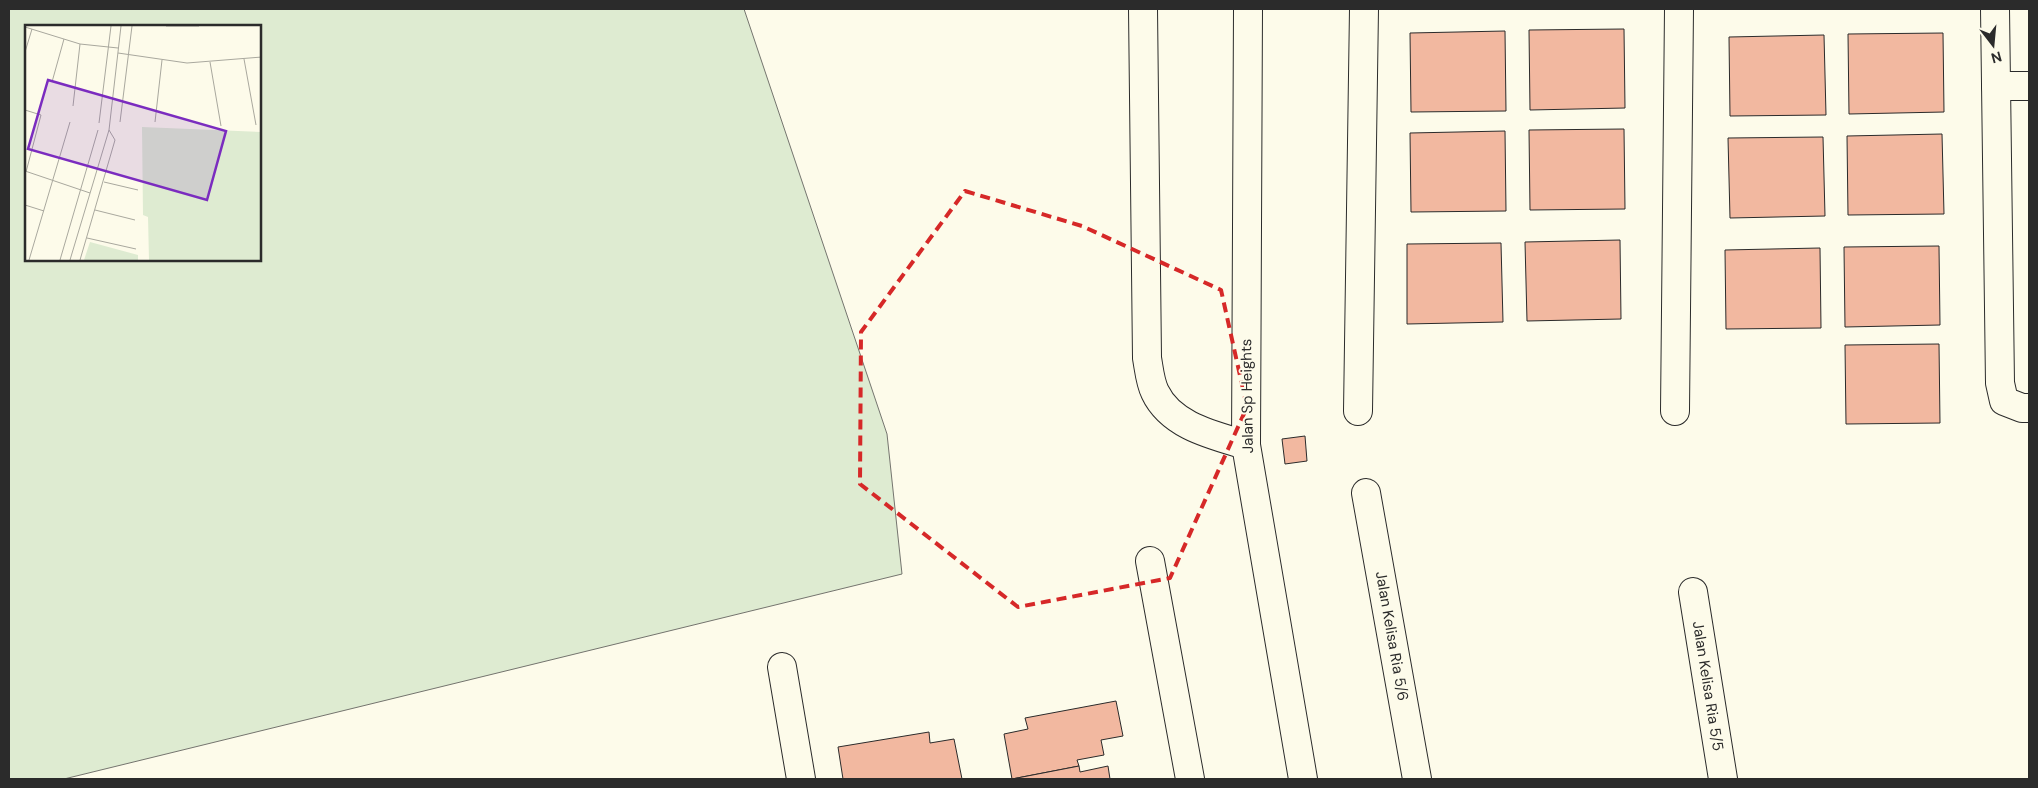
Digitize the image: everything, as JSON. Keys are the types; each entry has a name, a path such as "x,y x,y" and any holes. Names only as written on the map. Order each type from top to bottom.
{"street":[{"path":"1143,9 1147,358 1155,392 1176,418 1202,431 1246,445"},
{"name":"Jalan Sp Heights","path":"1248,9 1246,445 1303,779"},
{"path":"1358,412 1364,9"},
{"path":"1675,411 1679,9"},
{"path":"1995,9 2000,383 2004,401 2022,408 2029,408"},
{"path":"1996,86 2029,86"},
{"name":"Jalan Kelisa Ria 5/6","path":"1366,493 1417,779"},
{"path":"1150,561 1190,779"},
{"name":"Jalan Kelisa Ria 5/5","path":"1694,592 1723,779"},
{"path":"782,667 800,779"}],"highlighted area":[{"path":"965,191 1082,226 1221,290 1247,407 1170,578 1018,607 860,484 861,332"}],"green space":[{"path":"9,9 744,9 887,434 902,574 64,779 9,779"}],"building":[{"path":"1624,29 1625,108 1530,110 1529,30"},
{"path":"1505,31 1506,111 1411,112 1410,33"},
{"path":"1943,33 1944,112 1849,114 1848,34"},
{"path":"1824,35 1826,115 1730,116 1729,37"},
{"path":"1624,129 1625,209 1530,210 1529,130"},
{"path":"1505,131 1506,211 1411,212 1410,133"},
{"path":"1942,134 1944,214 1848,215 1847,136"},
{"path":"1823,137 1825,216 1730,218 1728,138"},
{"path":"1620,240 1621,319 1527,321 1525,242"},
{"path":"1501,243 1503,322 1407,324 1407,244"},
{"path":"1939,246 1940,325 1845,327 1844,247"},
{"path":"1820,248 1821,328 1726,329 1725,250"},
{"path":"1939,344 1940,423 1846,424 1845,345"},
{"path":"1305,436 1307,461 1285,464 1282,439"},
{"path":"1116,701 1123,736 1101,740 1104,755 1077,760 1079,766 1012,779 1004,734 1028,729 1025,718"},
{"path":"929,732 930,743 954,739 962,779 843,779 838,747"},
{"path":"1079,766 1080,772 1108,766 1110,779 1012,779"}]}
